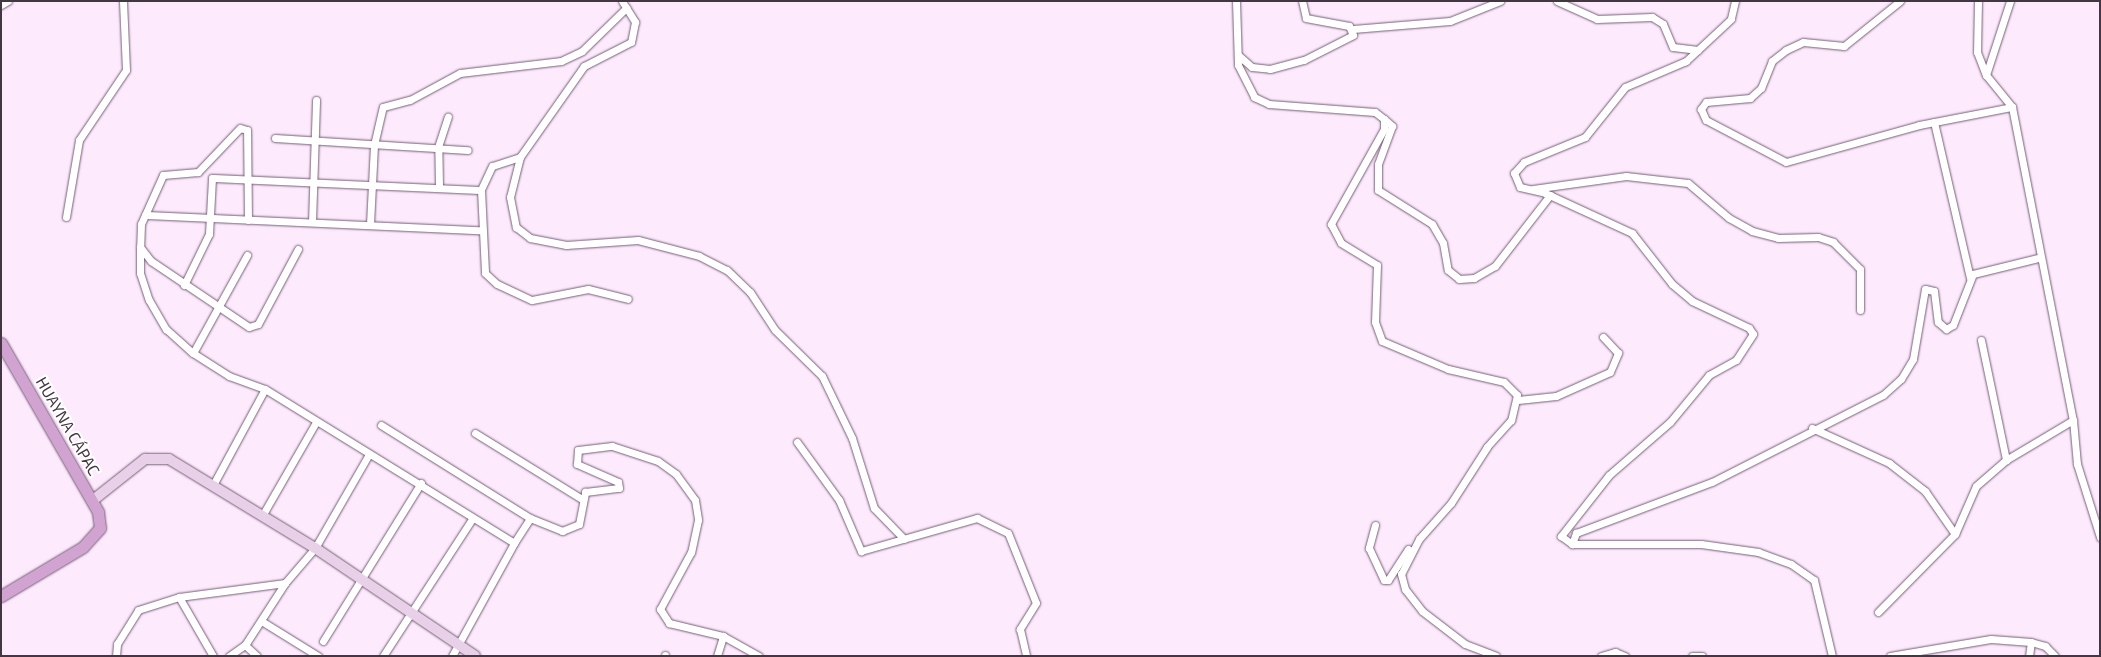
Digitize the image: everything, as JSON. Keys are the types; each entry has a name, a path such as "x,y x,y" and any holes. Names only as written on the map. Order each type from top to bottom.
{"main road":[{"name":"HUAYNA CÁPAC","path":"1,343 92,501 100,528 83,547 1,596"}],"street":[{"path":"1,5 8,1"},
{"path":"66,217 80,140 126,70 123,1"},
{"path":"1236,1 1238,55 1243,80 1263,102 1376,112 1392,126 1378,164 1378,190 1432,224 1443,243 1448,270 1459,279 1474,278 1495,266 1550,195"},
{"path":"1302,1 1301,11 1308,20 1353,29 1450,20 1500,1"},
{"path":"1557,1 1597,19 1652,17 1663,24 1671,45 1698,50"},
{"path":"1734,1 1731,19 1680,64 1625,86 1594,129 1579,141 1518,167 1516,183 1550,195 1632,233 1665,277 1692,301 1749,328 1753,334 1736,360 1709,375 1670,422 1609,475 1562,532 1562,539 1572,544 1701,544 1758,552 1791,564 1814,580 1832,656"},
{"path":"1900,1 1844,46 1803,42 1786,50 1772,60 1761,88 1750,98 1709,101 1702,113 1766,155 1786,162 1934,122 2012,107"},
{"path":"1978,1 1977,52 1986,75 2012,107 2038,258 2072,420 2077,464 2100,537"},
{"path":"1986,75 2010,1"},
{"path":"370,224 374,145 383,107 410,100 460,73 561,61 582,51 624,4 635,26 629,45 584,66 520,157 510,197 514,222 526,237 566,245 638,240 706,258 750,292 775,330 822,376 852,438 874,508 904,538"},
{"path":"1238,55 1252,67 1270,69 1332,47 1351,37 1353,29"},
{"path":"312,222 316,100"},
{"path":"439,186 438,148 448,117"},
{"path":"1375,525 1369,548 1386,581 1400,557 1451,504 1475,464 1511,420 1518,400 1509,384 1434,365 1389,347 1378,333 1379,270 1372,260 1341,243 1331,220 1353,188 1384,129 1384,119"},
{"path":"1934,122 1970,278"},
{"path":"248,220 247,130 240,128 198,172 163,175 145,215 140,247 140,273 148,300 166,329 193,353 229,376 266,389 316,422 421,483 472,519 514,543"},
{"path":"275,138 314,142 468,150"},
{"path":"520,157 492,166 481,190 481,230 485,273 519,296 532,300 588,289 628,299"},
{"path":"1533,189 1626,176 1688,182 1729,218 1752,231 1778,238 1818,237 1833,242 1862,272 1860,310"},
{"path":"184,285 209,234 212,178 439,186 481,190"},
{"path":"145,215 481,230"},
{"path":"140,247 184,285 249,327 258,324 298,249"},
{"path":"193,353 248,256"},
{"path":"1572,544 1576,533 1712,482 1896,385 1913,359 1923,291 1934,291 1938,322 1946,329 1953,325 1970,278 1978,271 2038,258"},
{"path":"1518,400 1561,394 1610,372 1618,353 1603,337"},
{"path":"1981,340 2006,460"},
{"path":"213,485 266,389"},
{"path":"1878,612 1955,534 1976,486 2006,460 2072,420"},
{"path":"262,516 316,422"},
{"path":"381,425 530,518 562,531 579,524 582,499 588,491 616,491 620,486 577,464 576,456 582,448 629,449 676,474 695,500 698,520 691,552 660,609 669,622 723,636 759,656"},
{"path":"1812,428 1889,463 1925,491 1955,534"},
{"path":"475,433 582,499"},
{"path":"797,442 839,500 861,551 977,518 1008,533 1036,603 1020,629 1026,656"},
{"path":"228,656 245,644 263,622 285,583 315,548 369,454"},
{"path":"92,501 145,459 156,456 213,485 315,548 475,656"},
{"path":"324,640 421,483"},
{"path":"452,656 514,543 530,518"},
{"path":"383,656 472,519"},
{"path":"1419,539 1402,564 1405,589 1422,611 1465,644 1496,656"},
{"path":"116,656 117,644 138,610 179,597 285,583"},
{"path":"179,597 213,656"},
{"path":"263,622 318,656"},
{"path":"717,656 723,636"},
{"path":"1890,656 1991,640 2031,642 2046,646 2055,656"},
{"path":"2030,656 2031,642"},
{"path":"245,644 257,656"},
{"path":"1601,656 1615,652 1624,656"},
{"path":"1692,656 1702,656"}]}
